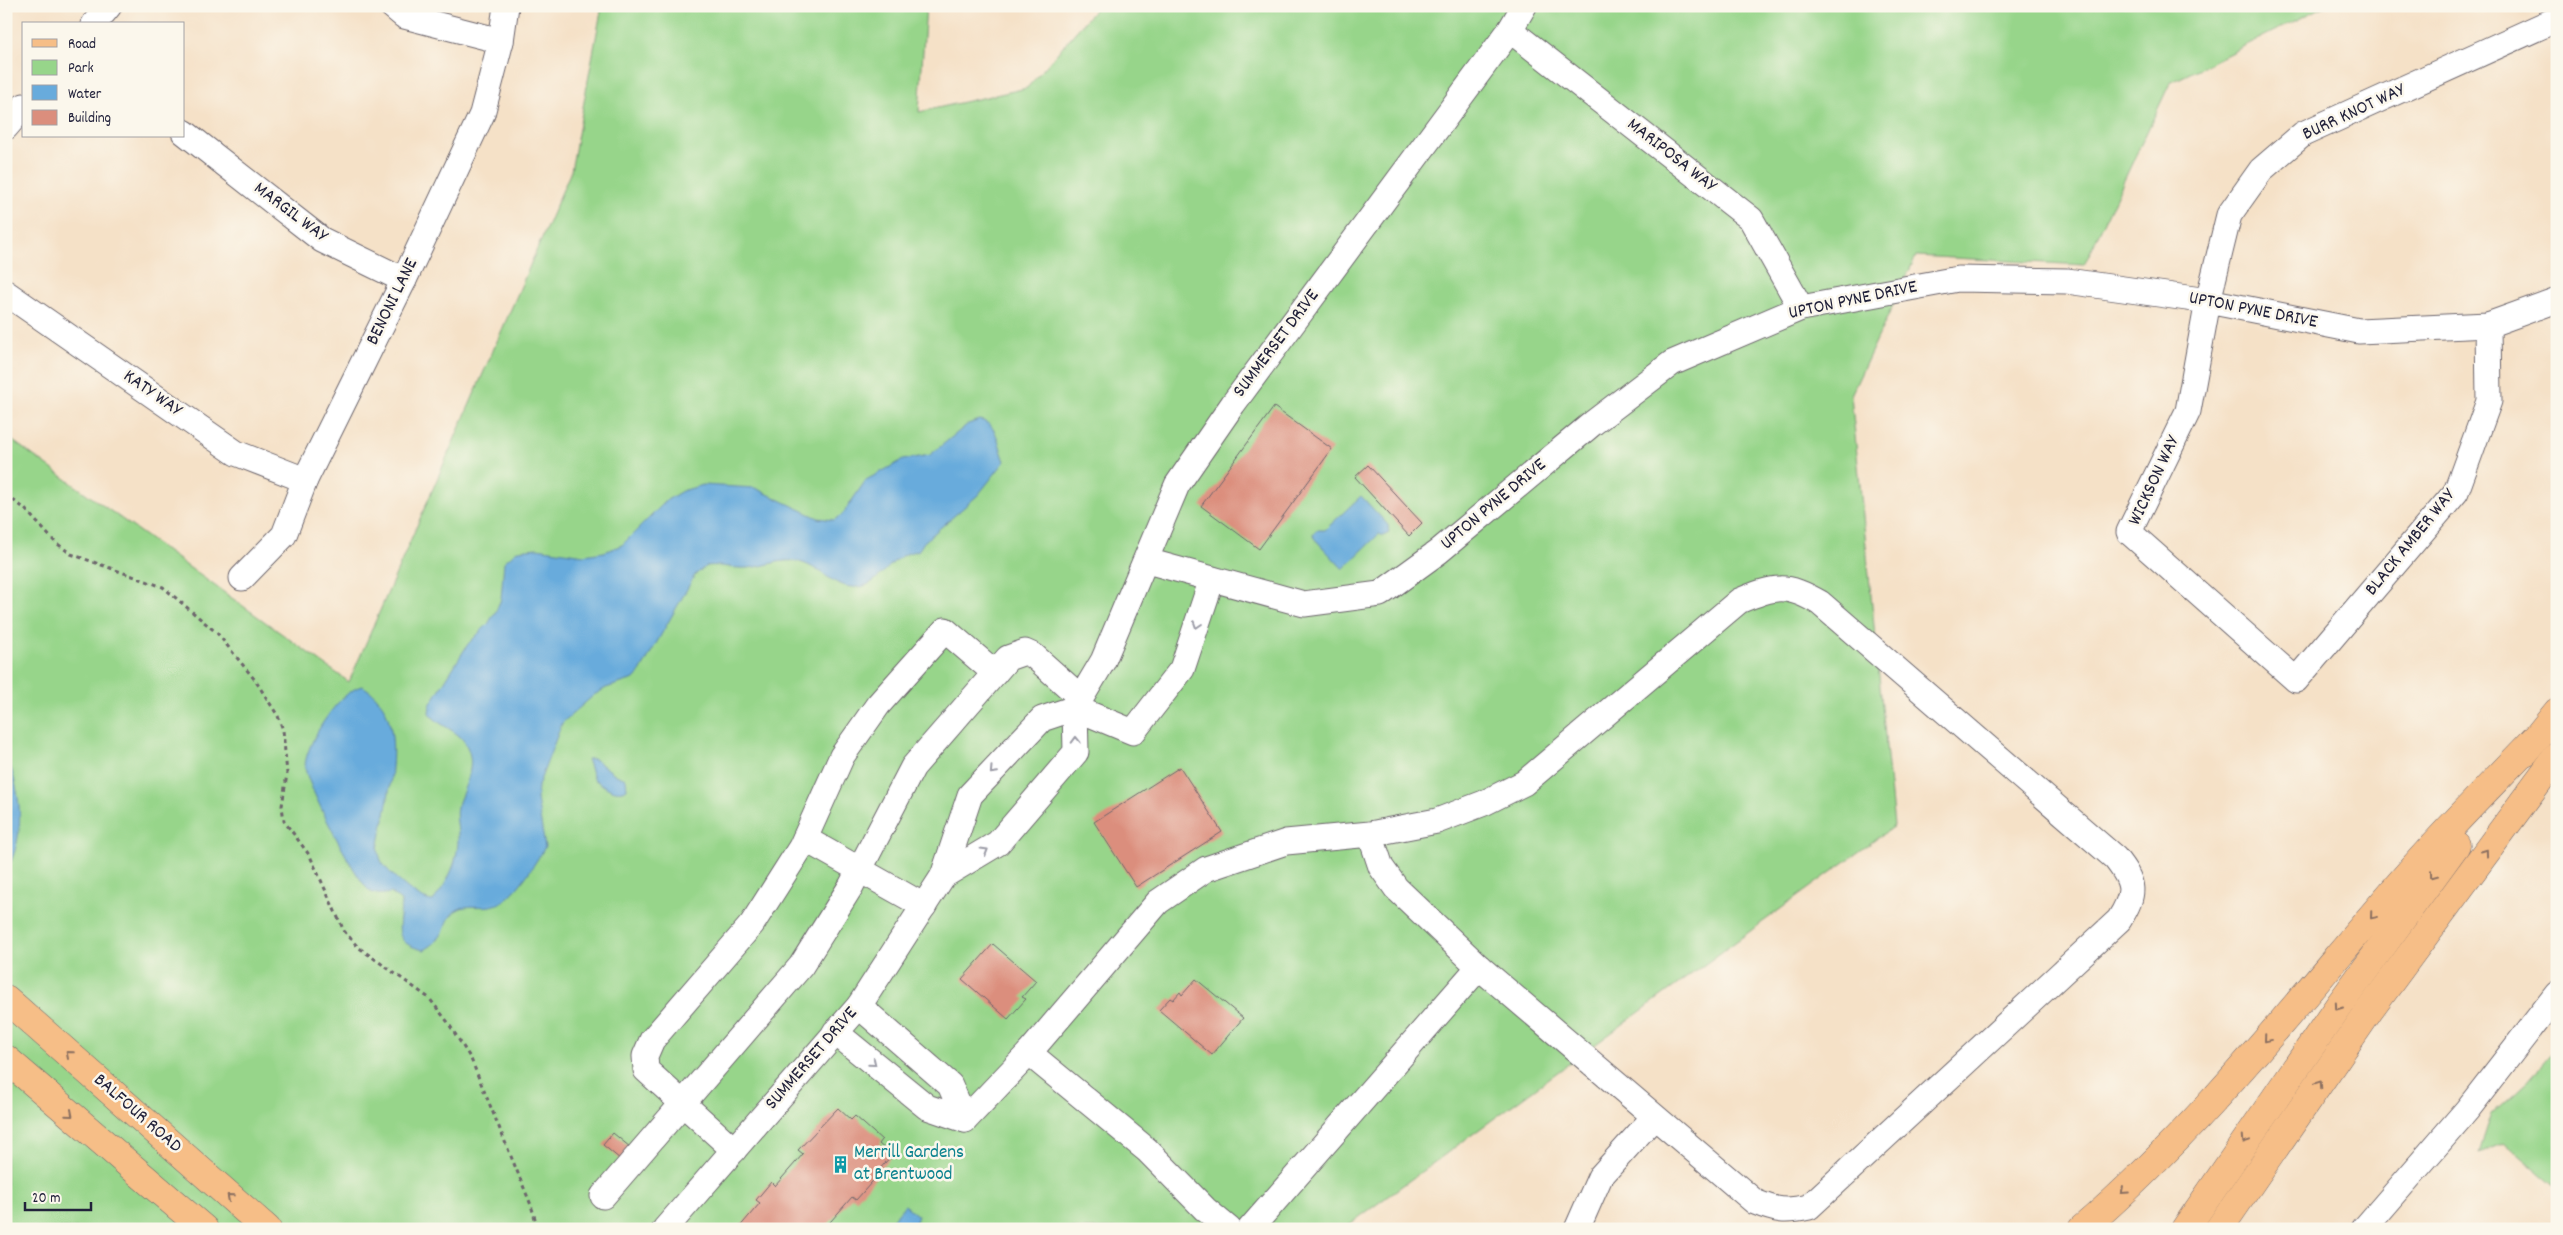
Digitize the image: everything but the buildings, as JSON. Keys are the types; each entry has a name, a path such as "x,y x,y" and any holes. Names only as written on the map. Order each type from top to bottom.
{"main road":[{"path":"2185,1229 2346,996 2557,712"},
{"path":"2082,1229 2160,1159 2215,1100 2415,867 2536,738"},
{"path":"2219,1229 2369,1011 2557,756"},
{"name":"BALFOUR ROAD","path":"6,999 267,1229"},
{"path":"6,1059 204,1229"}],"street":[{"path":"96,22 109,6"},
{"path":"392,6 404,16 501,41"},
{"name":"BENONI LANE","path":"242,578 284,535 305,480 404,280 482,114 501,41 506,6"},
{"name":"SUMMERSET DRIVE","path":"943,876 998,843 1076,752 1078,703 1103,661 1147,561 1177,485 1216,428 1510,30 1524,6"},
{"name":"BURR KNOT WAY","path":"2208,301 2229,215 2261,170 2303,134 2557,19"},
{"name":"MARIPOSA WAY","path":"1510,30 1751,219 1801,308"},
{"path":"6,127 22,108"},
{"name":"MARGIL WAY","path":"185,133 322,240 404,280"},
{"name":"UPTON PYNE DRIVE","path":"1147,561 1304,604 1380,594 1438,552 1593,423 1672,362 1801,308 1958,279 2067,281 2208,301 2360,331 2488,325 2557,300"},
{"name":"KATY WAY","path":"6,293 236,453 305,480"},
{"name":"WICKSON WAY","path":"2208,301 2188,411 2130,532 2296,680"},
{"name":"BLACK AMBER WAY","path":"2296,680 2456,492 2489,401 2488,325"},
{"path":"603,1196 800,966 858,871 913,767 1008,658 1025,652 1034,656 1078,703 1133,732 1182,669 1212,578"},
{"path":"965,1120 1029,1053 1158,902 1206,869 1286,842 1370,834 1437,821 1484,803 1524,783 1739,601 1765,591 1784,588 1801,592 1820,604 2115,858 2126,872 2132,887 2130,902 2119,920 1809,1206 1790,1211 1777,1211 1755,1202 1479,967 1396,888 1381,867 1370,834"},
{"path":"734,1150 646,1070 645,1056 652,1040 752,924 805,839 842,756 878,705 945,630 995,673"},
{"name":"SUMMERSET DRIVE","path":"665,1229 859,1006 943,876 970,796 1042,719 1078,703"},
{"path":"805,839 858,871 924,906"},
{"path":"1250,1229 1479,967"},
{"path":"2364,1229 2467,1110 2557,994"},
{"path":"859,1006 950,1085 965,1120"},
{"path":"835,1032 927,1107 965,1120"},
{"path":"1029,1053 1147,1150 1205,1210 1229,1229"},
{"path":"908,1091 928,1066"},
{"path":"1577,1229 1600,1177 1654,1117"}],"path":[{"path":"6,495 24,508 55,542 71,554 162,587 217,634 255,680 278,716 283,730 287,774 282,806 284,821 310,856 344,930 358,947 429,998 471,1059 531,1205 538,1229"}],"green space":[{"path":"602,6 926,6 919,112 1027,88 1098,6 2325,6 2170,83 2084,265 1916,256 1851,395 1894,826 1343,1229 6,1229 6,436 349,682 571,171"},
{"path":"2557,1047 2557,1188 2504,1143 2479,1153 2492,1114 2528,1081"}],"water":[{"path":"979,420 990,425 994,430 1005,461 978,495 924,542 918,551 900,557 880,576 866,585 850,587 843,585 810,566 796,561 782,561 747,568 706,566 695,575 640,672 634,679 606,688 594,695 562,723 538,786 537,799 545,847 517,889 502,902 495,905 466,907 457,910 449,918 438,940 424,950 406,943 402,938 399,926 401,901 391,893 372,893 363,884 332,830 307,775 305,766 311,744 325,719 344,697 362,686 378,699 388,716 392,737 392,760 390,784 378,849 379,854 383,864 399,881 420,897 433,901 444,886 455,861 458,844 456,811 468,779 470,756 461,737 429,713 430,705 468,644 488,624 496,611 501,599 504,562 518,550 537,548 584,555 604,552 622,545 667,500 682,491 703,485 755,488 818,518 834,520 842,515 866,480 903,460 930,455 968,424"},
{"path":"1361,496 1388,525 1389,533 1383,536 1379,534 1343,569 1314,538 1313,534 1316,530 1325,530"},
{"path":"6,754 15,783 20,813 17,843 6,871"},
{"path":"587,759 594,759 616,775 626,779 627,789 614,791 594,779"},
{"path":"905,1205 918,1216 913,1229 884,1229"}],"place":[{"name":"Merrill Gardens at Brentwood","path":"840,1164"}]}
